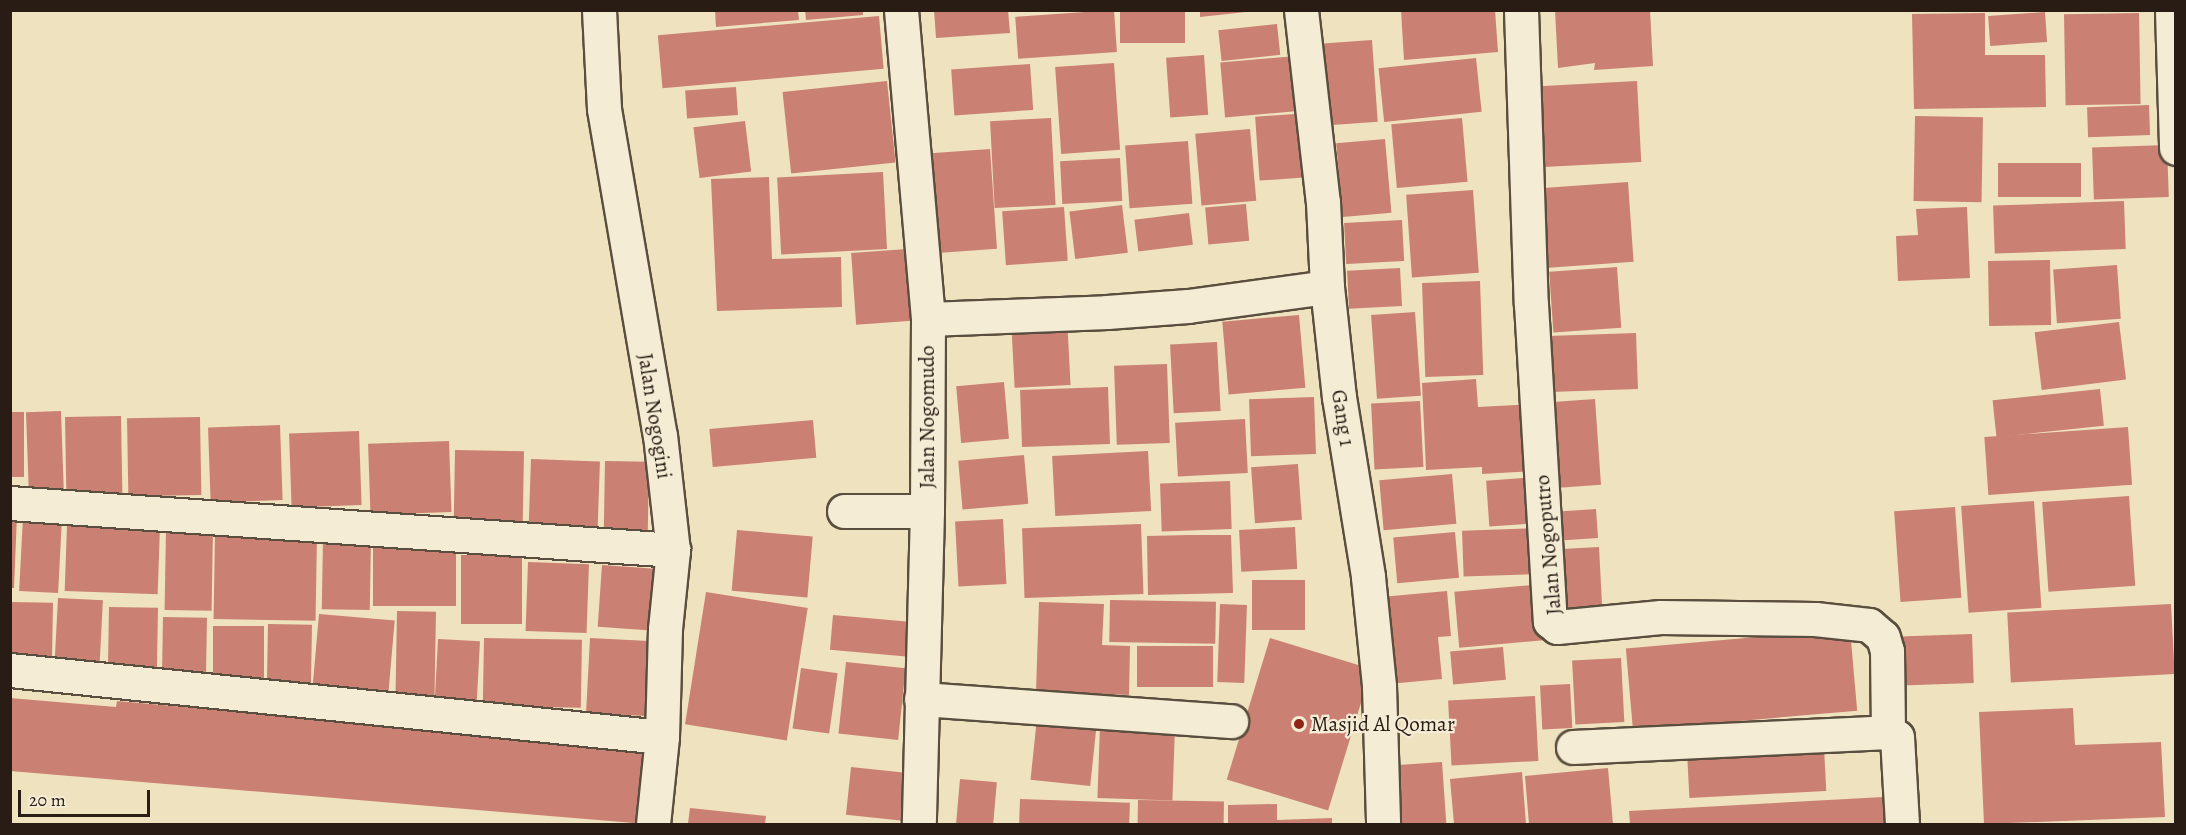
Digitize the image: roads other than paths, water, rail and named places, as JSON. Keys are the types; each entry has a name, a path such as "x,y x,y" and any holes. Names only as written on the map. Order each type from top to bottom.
{"street":[{"name":"Jalan Nogogini","path":"599,10 604,109 660,435 673,550 664,629 662,737 653,825"},
{"name":"Jalan Nogomudo","path":"901,10 928,319 927,511 919,825"},
{"name":"Gang 1","path":"1301,10 1323,202 1327,287 1339,397 1368,577 1379,686 1383,825"},
{"name":"Jalan Nogoputro","path":"1521,10 1531,304 1550,621 1557,627 1661,617 1815,619 1869,625 1883,637 1887,651 1888,732 1897,737 1902,825"},
{"path":"2172,10 2175,148"},
{"path":"928,319 1107,312 1188,306 1327,287"},
{"path":"10,503 673,550"},
{"path":"844,511 927,511"},
{"path":"10,670 662,737"},
{"path":"921,699 1230,721"},
{"path":"1573,747 1888,732"}],"place":[{"name":"Masjid Al Qomar","path":"1299,724"}]}
